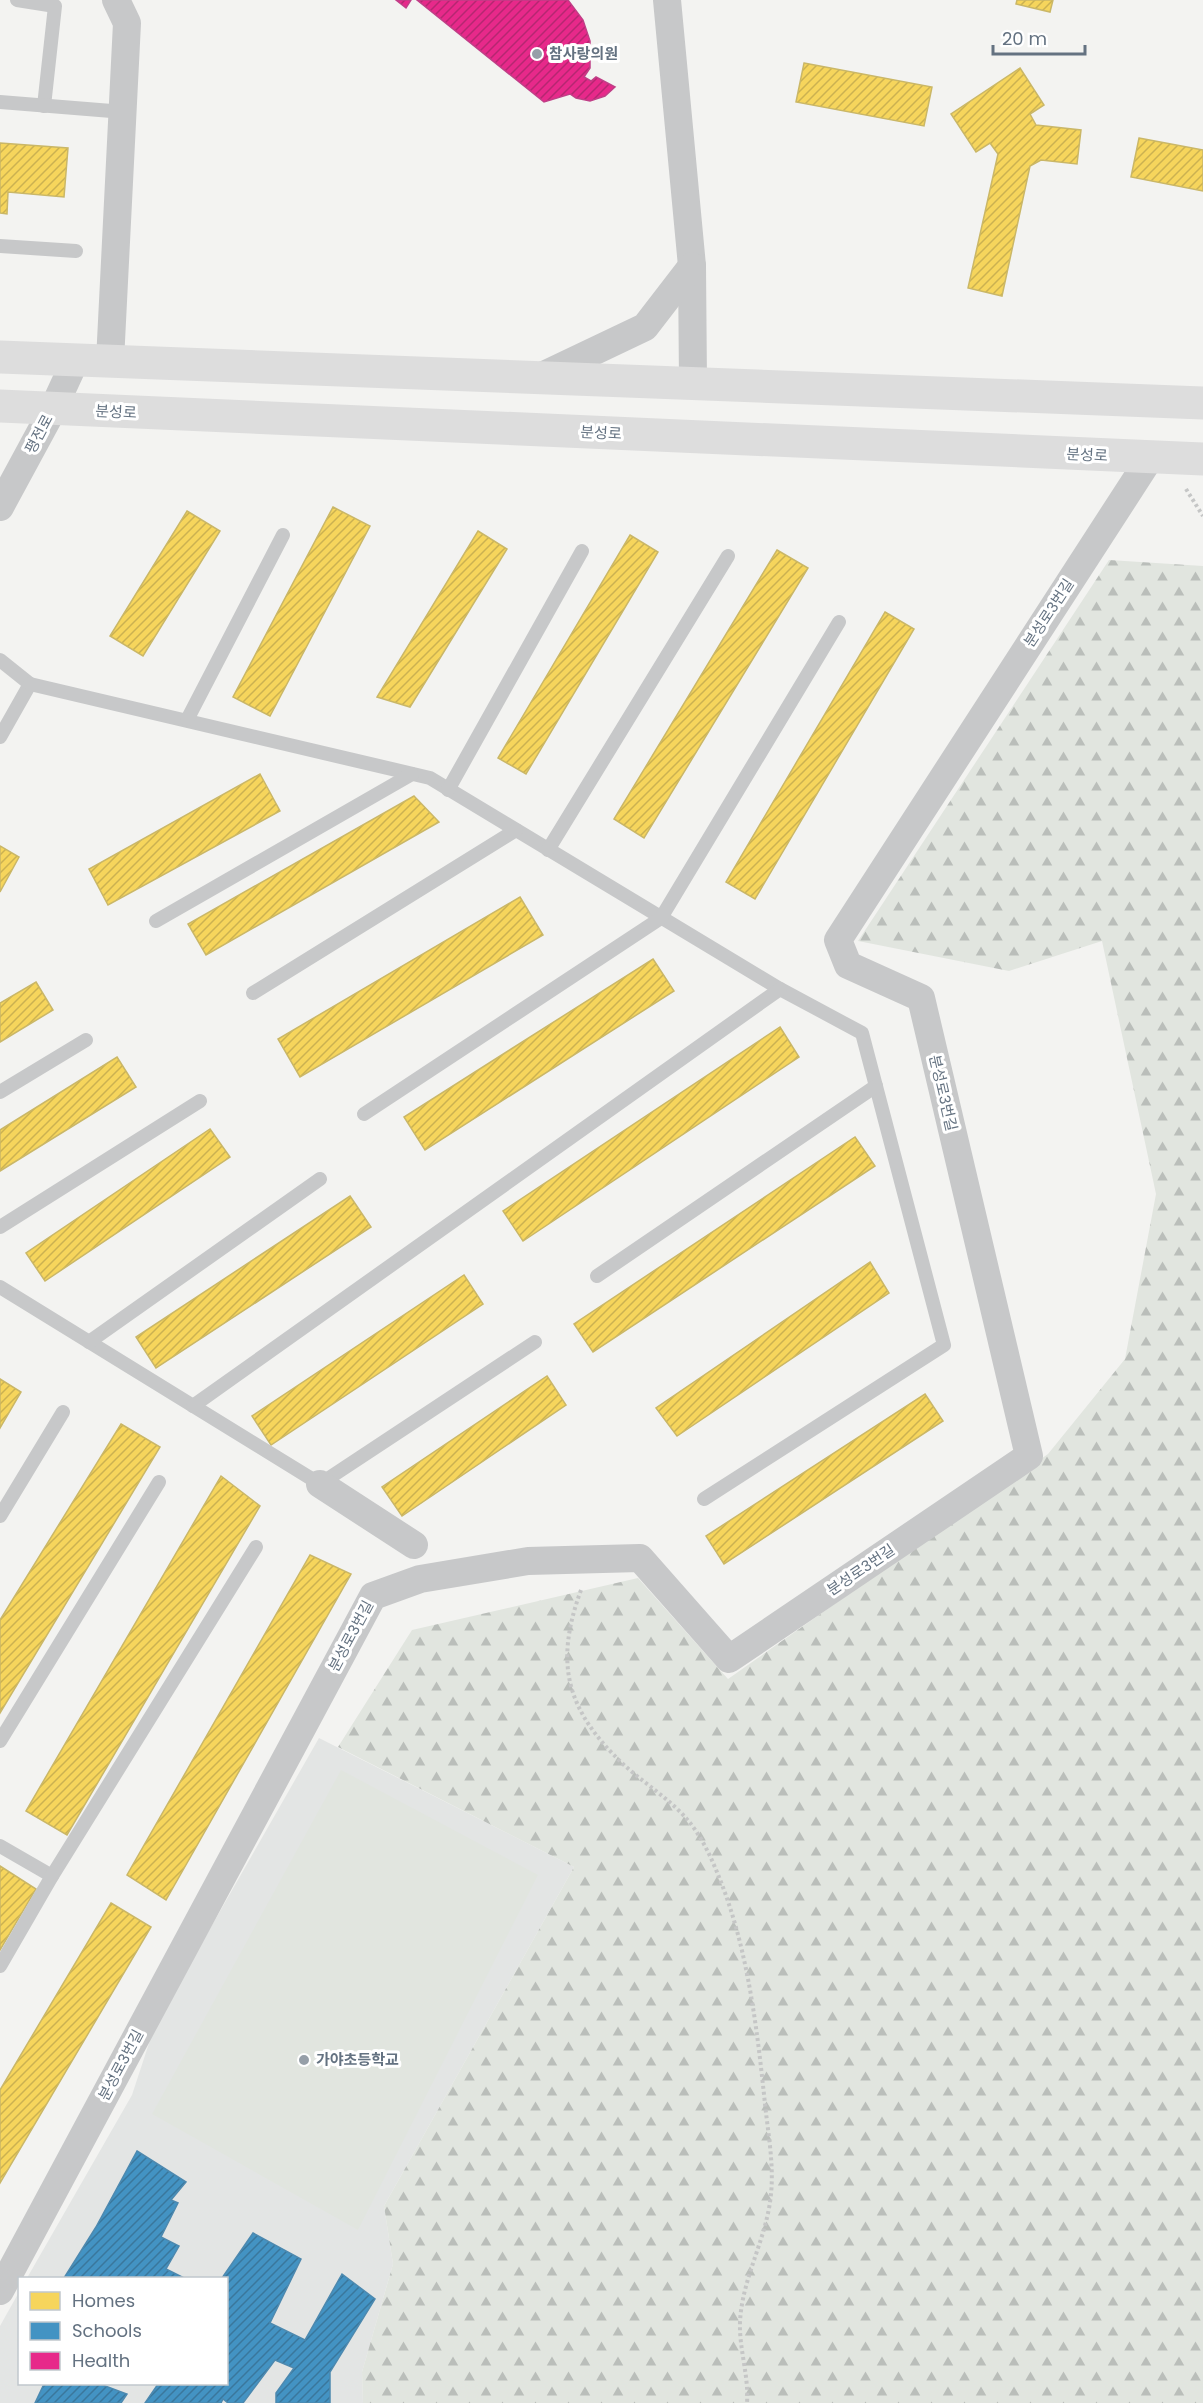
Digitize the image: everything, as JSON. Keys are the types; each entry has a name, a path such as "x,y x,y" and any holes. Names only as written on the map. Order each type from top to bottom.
{"main road":[{"path":"0,357 1203,403"},
{"name":"분성로","path":"0,406 1203,459"}],"street":[{"path":"110,361 127,23 116,0"},
{"path":"668,0 692,266 693,383"},
{"path":"540,377 645,327 692,266"},
{"name":"평전로","path":"0,507 53,409 76,359"},
{"name":"분성로3번길","path":"0,2291 373,1596 420,1579 528,1561 640,1558 729,1659 1029,1456 921,998 848,965 838,940 1150,458"},
{"path":"320,1484 414,1545"}],"lane":[{"path":"17,0 55,6 44,106"},
{"path":"0,102 124,112"},
{"path":"0,246 76,251"},
{"path":"187,720 283,535"},
{"path":"448,789 582,550"},
{"path":"548,850 728,556"},
{"path":"364,1114 661,918 839,622"},
{"path":"0,660 30,684 430,778 780,989 862,1033 944,1345 704,1499"},
{"path":"0,737 30,684"},
{"path":"156,921 412,774"},
{"path":"253,993 516,830"},
{"path":"193,1406 780,989"},
{"path":"0,1092 86,1040"},
{"path":"597,1276 876,1086"},
{"path":"0,1227 200,1101"},
{"path":"89,1342 320,1179"},
{"path":"0,1287 320,1484 535,1342"},
{"path":"0,1516 63,1412"},
{"path":"0,1741 159,1482"},
{"path":"0,1966 52,1876 256,1547"},
{"path":"0,1846 52,1876"}],"path":[{"path":"597,1559 570,1620 566,1653 570,1686 585,1719 605,1745 693,1827 720,1879 749,1985 771,2155 771,2193 767,2220 742,2304 740,2324 747,2403"}],"shaded area":[{"name":"가야초등학교","path":"319,1738 574,1867 384,2206 393,2264 362,2372 363,2403 0,2403 0,2326 18,2294 18,2385 228,2385 228,2277 28,2277 132,2095 155,2025"}],"green space":[{"path":"1109,560 1203,566 1203,2403 363,2403 362,2372 393,2264 384,2206 574,1867 338,1747 412,1630 638,1578 728,1679 1048,1454 1125,1359 1156,1194 1102,941 1009,971 858,941"},
{"path":"341,1770 538,1875 358,2230 152,2114"}],"building: Homes":[{"path":"1017,0 1053,0 1050,12 1016,4"},
{"path":"804,63 932,87 924,126 796,102"},
{"path":"1020,68 1044,105 1030,114 1036,125 1081,130 1077,164 1041,160 1030,166 1002,296 968,288 998,154 990,143 976,152 951,114"},
{"path":"1139,138 1203,150 1203,191 1131,177"},
{"path":"0,143 68,148 64,197 8,192 7,214 0,213"},
{"path":"333,507 370,526 270,716 233,697"},
{"path":"187,511 220,531 143,656 110,636"},
{"path":"478,531 507,549 410,707 377,697"},
{"path":"630,535 658,552 526,774 498,758"},
{"path":"777,550 808,568 644,838 614,819"},
{"path":"885,612 914,629 755,899 726,882"},
{"path":"260,774 280,811 108,905 89,869"},
{"path":"414,796 439,822 206,955 188,924"},
{"path":"0,846 19,857 0,892"},
{"path":"520,897 543,935 300,1077 278,1039"},
{"path":"653,959 674,991 425,1150 404,1117"},
{"path":"36,982 53,1010 0,1042 0,1003"},
{"path":"780,1027 799,1057 523,1241 503,1211"},
{"path":"117,1057 136,1087 0,1171 0,1130"},
{"path":"210,1129 230,1157 45,1281 26,1253"},
{"path":"855,1137 875,1166 593,1352 574,1324"},
{"path":"350,1196 371,1227 156,1368 136,1337"},
{"path":"870,1262 889,1293 677,1436 656,1408"},
{"path":"464,1275 483,1304 271,1445 252,1416"},
{"path":"547,1376 566,1405 402,1516 382,1487"},
{"path":"0,1379 21,1392 0,1428"},
{"path":"925,1394 943,1421 724,1564 706,1536"},
{"path":"121,1424 160,1447 0,1713 0,1620"},
{"path":"221,1476 260,1506 67,1835 26,1811"},
{"path":"310,1555 351,1574 166,1900 127,1875"},
{"path":"0,1866 36,1889 0,1950"},
{"path":"111,1903 151,1927 0,2183 0,2090"}],"building: Schools":[{"path":"137,2151 186,2182 171,2200 178,2203 161,2237 179,2246 166,2269 182,2277 65,2277 96,2227"},
{"path":"253,2233 301,2259 270,2323 305,2340 342,2274 375,2299 330,2372 330,2403 276,2403 276,2393 294,2368 275,2360 243,2403 228,2403 223,2399 221,2403 145,2403 157,2385 228,2385 228,2277 223,2277"},
{"path":"44,2385 103,2385 127,2394 121,2403 35,2403"}],"building: Health":[{"path":"396,0 411,0 406,8"},
{"name":"참사랑의원","path":"417,0 568,0 583,20 590,41 590,68 584,77 591,81 596,77 615,87 605,96 590,101 570,94 544,102"}],"place":[{"name":"참사랑의원","path":"537,54"},
{"name":"가야초등학교","path":"304,2060"}]}
